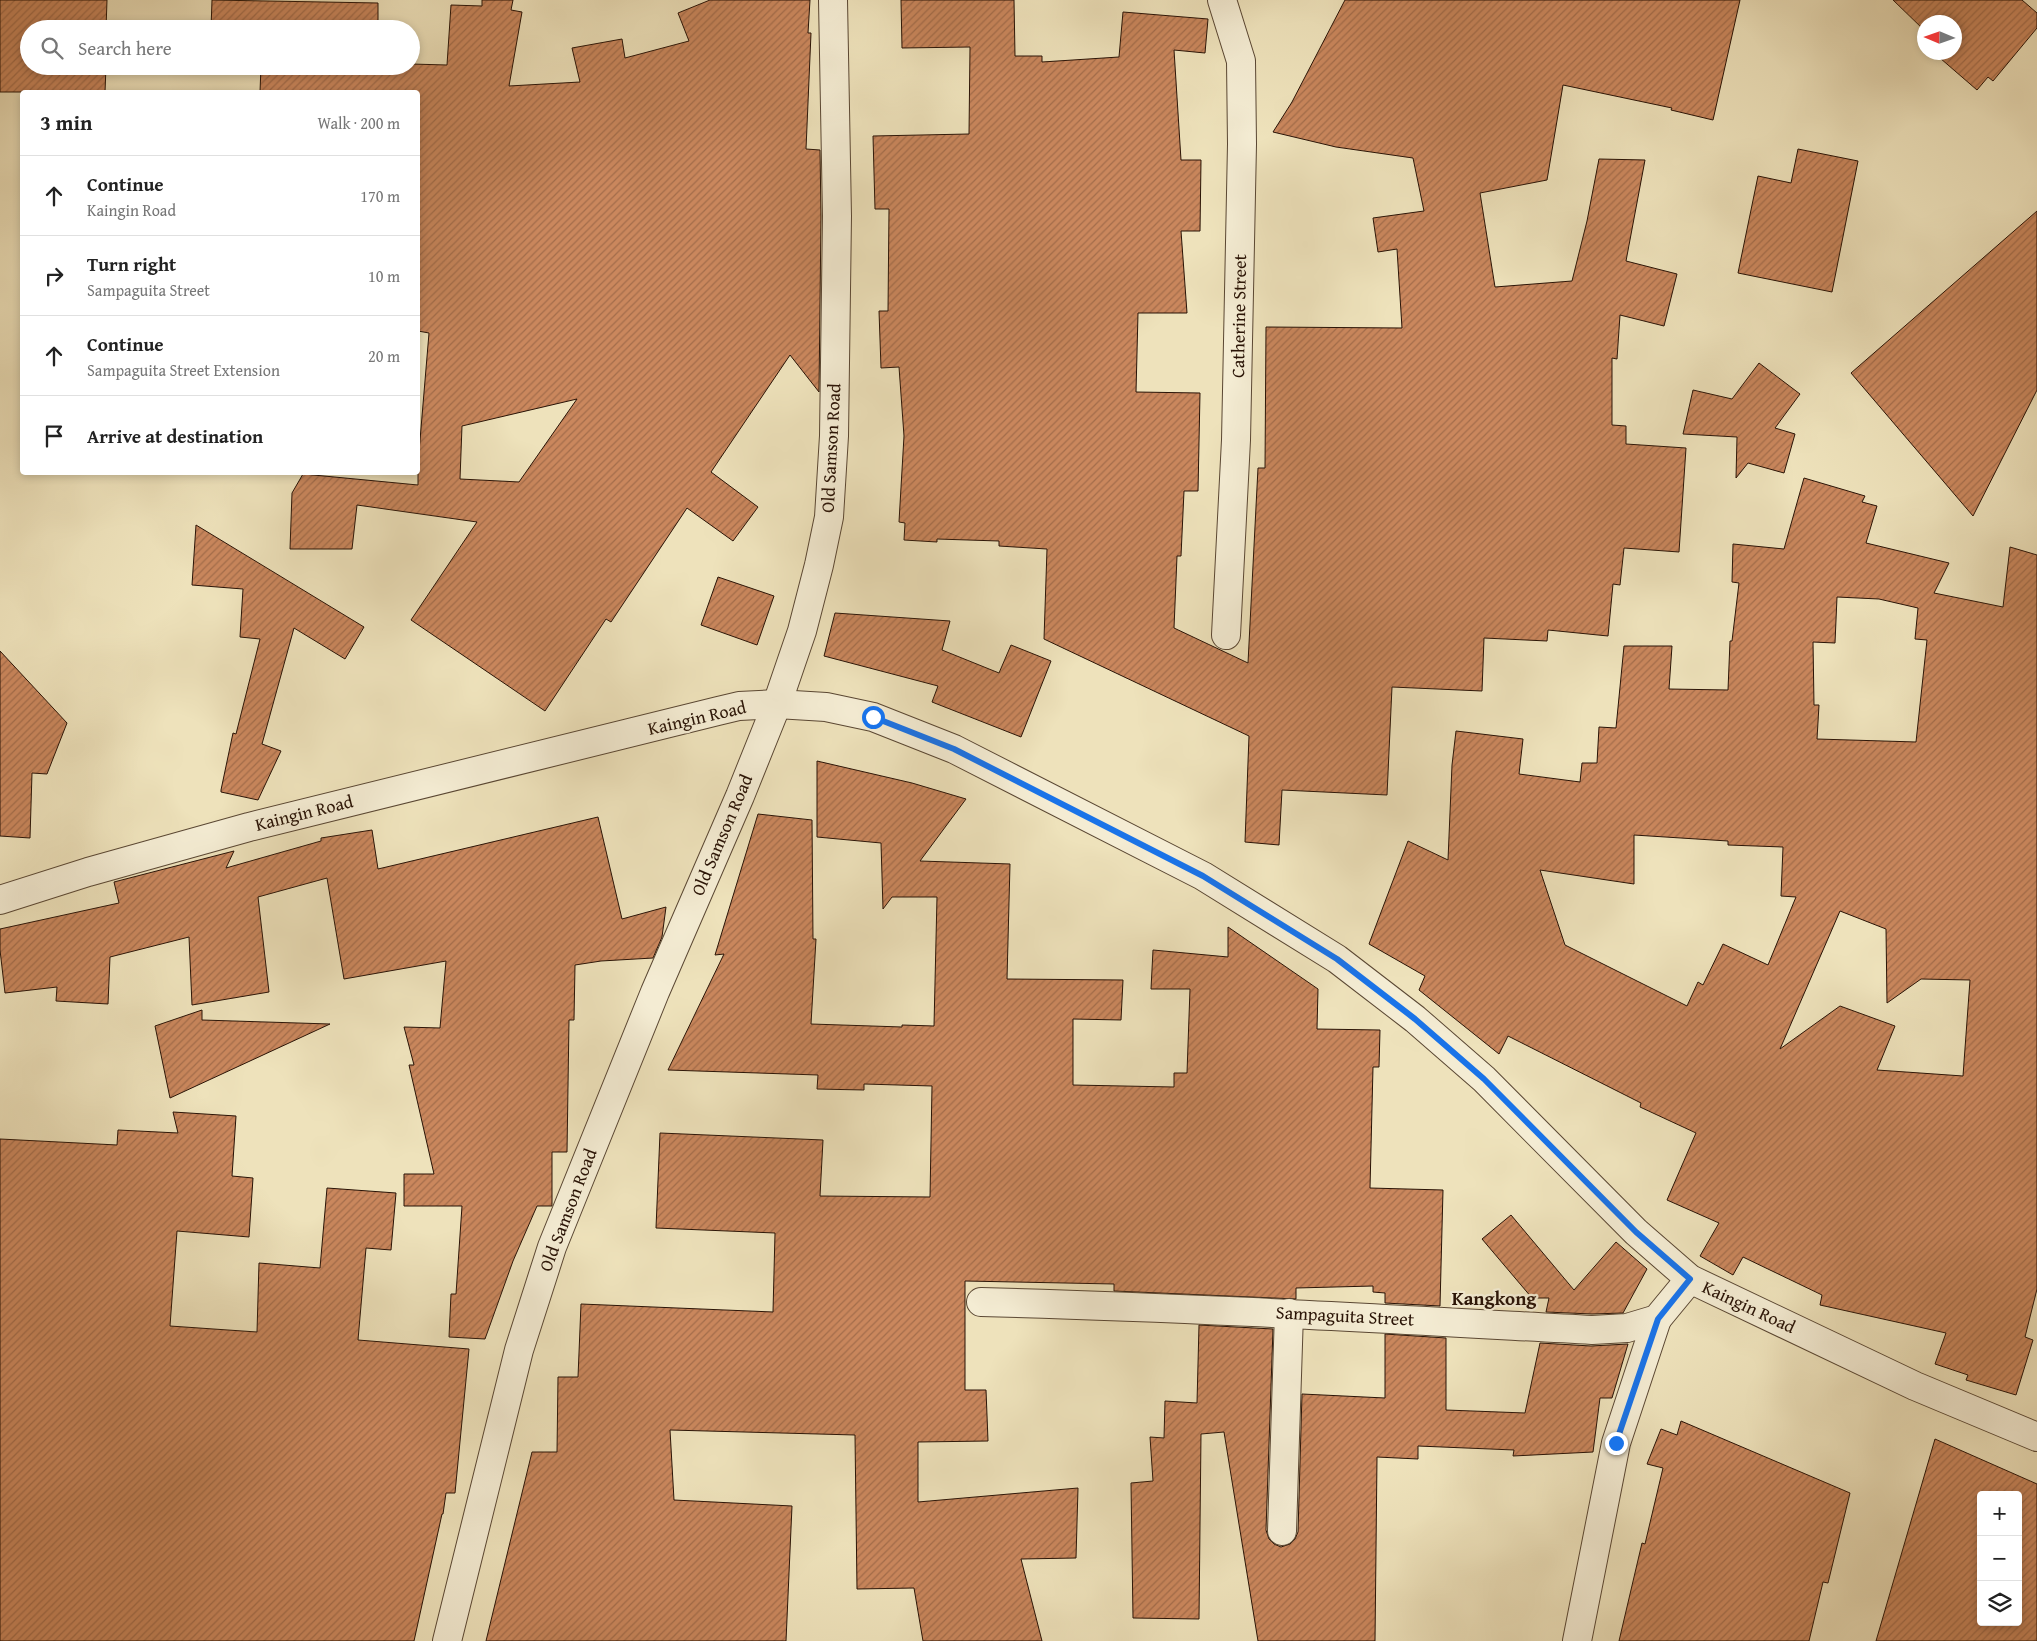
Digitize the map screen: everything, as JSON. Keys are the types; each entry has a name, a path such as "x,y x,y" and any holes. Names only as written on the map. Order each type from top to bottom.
{"street":[{"name":"Old Samson Road","path":"447,1641 519,1350 552,1247 655,992 740,796 777,704 804,624 829,517 834,436 837,216 833,0"},
{"name":"Catherine Street","path":"1222,0 1241,61 1242,144 1236,440 1226,635"},
{"name":"Kaingin Road","path":"0,900 88,872 249,827 739,706 777,704 826,707 873,717 954,749 1203,876 1337,959 1415,1019 1484,1079 1636,1232 1690,1279 1915,1386 2037,1436"},
{"path":"1576,1641 1616,1443 1658,1319 1690,1279"},
{"name":"Sampaguita Street","path":"981,1302 1289,1313 1592,1330 1627,1328 1658,1319"},
{"path":"1282,1531 1289,1313"}],"building":[{"path":"0,0 107,0 106,20 20,20 20,75 106,75 105,90 20,90 20,92 0,92"},
{"path":"212,0 378,3 378,20 211,20"},
{"path":"482,0 513,0 511,10 522,12 509,86 580,82 572,48 622,39 625,58 689,41 678,13 710,0 810,0 808,33 811,33 806,149 820,150 819,392 790,355 711,472 758,507 733,541 687,508 611,622 606,619 545,711 411,620 477,522 357,505 352,549 290,549 292,493 302,475 418,485 429,333 420,331 420,90 260,90 261,75 420,75 420,64 447,65 451,5 482,6","holes":["577,399 519,482 460,479 462,426"]},
{"path":"901,0 1014,0 1015,56 1042,56 1042,62 1119,57 1123,12 1208,19 1205,53 1174,50 1181,160 1201,160 1200,231 1181,231 1187,313 1138,313 1136,392 1200,393 1198,491 1184,491 1181,556 1177,556 1174,628 1248,663 1258,468 1265,468 1266,327 1402,328 1397,249 1378,252 1373,218 1424,211 1413,158 1336,147 1273,132 1292,102 1345,0 1740,0 1713,120 1671,110 1672,108 1563,85 1547,180 1480,193 1495,287 1572,281 1587,221 1599,159 1645,160 1626,261 1677,274 1664,326 1620,315 1617,359 1612,358 1612,425 1626,426 1626,444 1686,448 1679,552 1624,548 1620,585 1613,584 1608,636 1548,630 1547,641 1484,638 1482,691 1392,687 1387,795 1282,790 1279,845 1245,842 1249,736 1044,639 1047,549 999,546 999,541 937,539 937,542 904,540 905,523 899,522 904,436 899,367 881,368 879,311 888,311 889,209 875,209 873,136 969,134 970,47 902,48"},
{"path":"1893,0 2022,0 2037,13 2037,28 1993,81 1988,77 1977,90 1942,60 1962,60 1962,15 1917,15 1917,23"},
{"path":"1798,149 1858,161 1832,292 1738,273 1758,176 1791,183"},
{"path":"2037,211 2037,390 1973,516 1851,373"},
{"path":"1759,363 1800,394 1775,428 1795,434 1784,473 1748,463 1736,478 1737,437 1683,434 1693,390 1732,399"},
{"path":"1804,478 1865,496 1862,502 1877,506 1866,543 1949,563 1934,593 2003,607 2010,547 2037,555 2037,1289 2025,1337 2033,1340 2016,1395 1966,1380 1968,1375 1935,1364 1946,1333 1820,1305 1822,1295 1743,1257 1733,1275 1700,1256 1719,1223 1667,1200 1696,1133 1640,1107 1641,1103 1508,1036 1499,1054 1419,990 1425,976 1369,944 1408,841 1448,860 1452,765 1456,731 1523,739 1519,774 1580,782 1582,763 1597,763 1599,727 1616,728 1624,646 1672,646 1669,689 1728,690 1730,641 1732,641 1739,583 1732,582 1733,544 1784,549","holes":["1837,597 1879,599 1918,608 1915,639 1927,640 1916,742 1817,739 1819,705 1814,705 1813,642 1835,643","1634,835 1728,841 1728,845 1783,847 1781,896 1796,897 1768,965 1723,944 1703,985 1698,982 1687,1006 1565,945 1540,870 1634,884","1840,911 1886,929 1887,1003 1921,979 1970,980 1963,1076 1877,1070 1895,1026 1840,1006 1780,1049"]},
{"path":"196,525 364,627 345,659 294,628 262,744 281,751 258,800 221,792 221,790 233,733 236,734 260,639 240,637 243,589 192,585"},
{"path":"718,577 774,596 757,645 701,625"},
{"path":"835,613 950,621 942,650 999,673 1011,645 1051,661 1021,737 932,702 938,686 824,656"},
{"path":"0,651 67,723 47,774 32,773 30,838 0,836"},
{"path":"817,761 912,783 966,799 920,861 1010,864 1007,979 1123,980 1121,1020 1073,1019 1073,1085 1174,1087 1174,1073 1187,1073 1190,989 1151,989 1153,950 1228,957 1228,927 1318,989 1317,1029 1380,1030 1379,1067 1373,1067 1370,1188 1443,1190 1440,1306 1385,1303 1385,1293 1373,1292 1373,1286 1296,1288 1296,1299 1114,1291 1114,1284 965,1281 965,1390 986,1390 988,1441 918,1442 918,1502 1078,1488 1076,1558 1021,1559 1042,1641 923,1641 914,1588 857,1589 855,1435 670,1430 674,1500 792,1506 786,1641 486,1641 532,1452 557,1452 558,1377 578,1377 581,1304 773,1312 775,1233 656,1228 660,1133 823,1140 820,1196 930,1197 932,1086 864,1084 864,1090 817,1089 818,1075 668,1070 724,954 715,955 758,814 812,820 813,939 816,939 811,1024 902,1027 902,1025 934,1026 937,897 892,897 883,909 881,843 817,837"},
{"path":"598,817 622,919 666,907 662,937 653,958 601,961 575,965 574,1020 569,1020 567,1152 552,1152 552,1206 537,1206 513,1261 485,1339 449,1337 451,1294 456,1294 462,1206 404,1206 404,1174 434,1174 409,1065 414,1065 404,1027 440,1028 446,961 344,979 327,878 258,897 269,992 192,1005 189,937 110,957 108,1004 56,1001 57,987 5,993 0,950 0,929 119,903 114,882 234,851 226,868 321,841 321,838 372,830 378,869"},
{"path":"202,1010 202,1020 330,1024 170,1098 155,1026"},
{"path":"173,1112 236,1116 232,1176 253,1178 249,1237 177,1231 170,1326 257,1332 259,1263 320,1268 327,1188 396,1193 391,1250 366,1248 358,1340 469,1349 455,1493 446,1493 443,1514 414,1641 0,1641 0,1139 117,1145 118,1130 178,1133"},
{"path":"1511,1215 1574,1290 1616,1242 1647,1269 1623,1313 1546,1312 1549,1298 1532,1298 1482,1239"},
{"path":"1199,1325 1273,1329 1266,1530 1269,1539 1281,1547 1290,1544 1298,1532 1302,1394 1385,1398 1385,1334 1446,1338 1446,1410 1525,1413 1540,1343 1591,1346 1628,1344 1612,1398 1600,1398 1593,1452 1513,1456 1514,1450 1418,1446 1418,1459 1377,1457 1375,1641 1258,1641 1224,1432 1201,1434 1199,1619 1133,1618 1131,1483 1153,1481 1150,1437 1164,1438 1165,1401 1197,1403"},
{"path":"1681,1421 1850,1493 1828,1583 1823,1582 1809,1641 1619,1641 1642,1543 1645,1544 1663,1468 1647,1464 1661,1429 1677,1435"},
{"path":"1935,1439 2037,1484 2037,1641 1876,1641"}],"district":[{"name":"Kangkong","path":"1494,1298"}],"route":[{"path":"873,717 954,749 1203,876 1337,959 1415,1019 1484,1079 1636,1232 1690,1279 1658,1319 1616,1443"}]}
